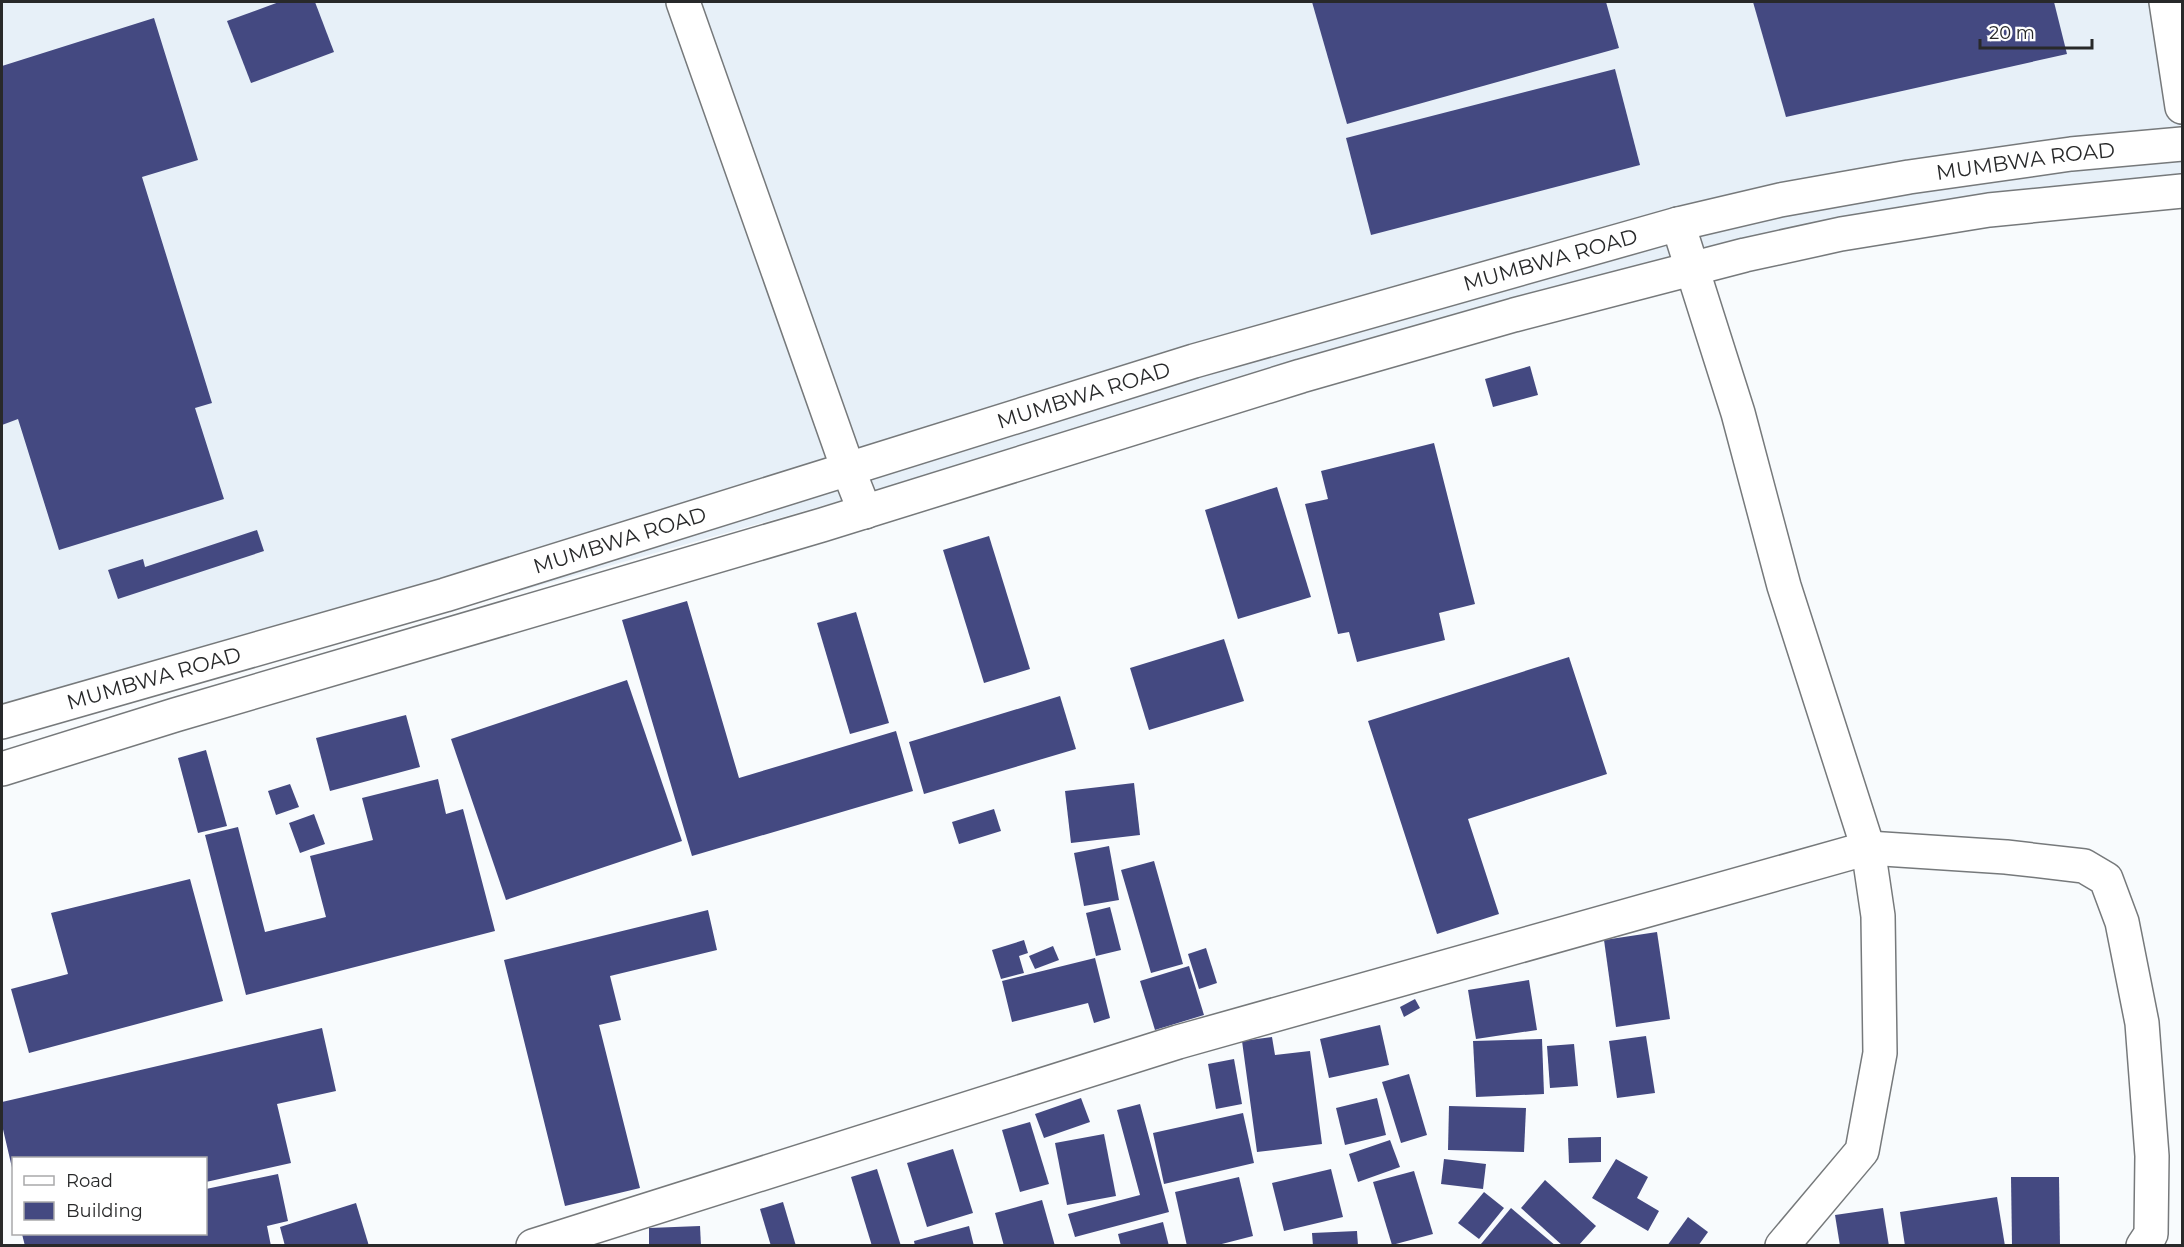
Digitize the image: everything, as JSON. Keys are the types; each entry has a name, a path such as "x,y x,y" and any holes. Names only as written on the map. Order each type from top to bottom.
{"main road":[{"path":"683,2 865,512"},
{"path":"2166,2 2182,107"},
{"name":"MUMBWA ROAD","path":"2,722 445,594 1194,361 1678,224 1780,200 1909,177 2071,154 2182,144"},
{"name":"MUMBWA ROAD","path":"2,769 187,711 865,512 1301,376 1514,315 1691,268 1841,234 1989,210 2182,191"},
{"path":"1678,224 1738,413 1784,586 1868,848 1878,916 1880,1053 1862,1151 1782,1245"},
{"path":"533,1245 581,1239 1178,1042 1868,848 2084,866 2106,879 2122,922 2142,1023 2152,1156 2151,1234 2143,1245"}],"shaded area":[{"path":"2,2 2182,2 2182,203 1656,271 2,737"}],"building":[{"path":"279,2 315,2 334,52 251,83 227,21"},
{"path":"1312,2 1606,2 1619,48 1347,124"},
{"path":"1753,2 2054,2 2067,54 1786,117"},
{"path":"154,18 198,160 142,177 212,403 195,408 224,499 59,550 18,419 2,425 2,66"},
{"path":"1615,69 1640,165 1371,235 1346,138"},
{"path":"1530,366 1538,395 1493,407 1485,379"},
{"path":"1434,443 1475,604 1439,613 1445,640 1357,662 1349,632 1338,634 1305,504 1328,499 1321,471"},
{"path":"1277,487 1311,597 1238,619 1205,510"},
{"path":"257,530 264,551 118,599 108,570 143,559 145,567"},
{"path":"989,536 1030,669 984,683 943,550"},
{"path":"687,601 739,778 896,731 913,791 692,856 622,620"},
{"path":"856,612 889,723 850,734 817,623"},
{"path":"1224,639 1244,701 1149,730 1130,668"},
{"path":"1569,657 1607,774 1468,819 1499,914 1437,934 1368,721"},
{"path":"627,680 682,841 506,900 451,739"},
{"path":"1060,696 1076,749 924,794 909,742"},
{"path":"406,715 420,767 330,791 316,738"},
{"path":"206,750 227,826 198,833 178,758"},
{"path":"438,779 446,814 463,809 495,931 246,995 205,835 238,827 265,932 326,917 310,856 373,840 362,798"},
{"path":"1134,783 1140,835 1071,843 1065,791"},
{"path":"290,784 299,807 276,815 268,791"},
{"path":"994,809 1001,831 959,844 952,822"},
{"path":"314,814 325,844 300,853 289,823"},
{"path":"1109,846 1119,900 1084,906 1074,853"},
{"path":"1154,861 1183,964 1151,973 1121,870"},
{"path":"190,879 223,1001 29,1053 11,989 68,974 51,913"},
{"path":"1110,907 1121,950 1096,956 1086,913"},
{"path":"708,910 717,950 610,976 621,1020 599,1025 640,1188 565,1206 504,960"},
{"path":"1657,932 1670,1019 1616,1027 1604,940"},
{"path":"1024,940 1028,953 1019,956 1024,973 1001,979 992,950"},
{"path":"1053,946 1059,960 1035,969 1029,956"},
{"path":"1206,948 1217,983 1199,989 1188,954"},
{"path":"1095,958 1110,1018 1094,1023 1088,1003 1012,1022 1002,981"},
{"path":"1189,966 1204,1015 1155,1030 1140,981"},
{"path":"1529,980 1537,1030 1476,1039 1468,990"},
{"path":"1415,999 1420,1008 1404,1017 1400,1007"},
{"path":"1380,1025 1389,1065 1329,1078 1320,1039"},
{"path":"322,1028 336,1091 277,1104 291,1163 207,1182 207,1157 12,1157 12,1168 2,1125 2,1102"},
{"path":"1646,1036 1655,1093 1617,1098 1609,1041"},
{"path":"1272,1037 1275,1055 1310,1051 1322,1144 1257,1152 1242,1041"},
{"path":"1542,1039 1544,1094 1476,1097 1473,1041"},
{"path":"1574,1044 1578,1086 1550,1088 1547,1046"},
{"path":"1234,1059 1242,1104 1216,1109 1208,1064"},
{"path":"1409,1074 1427,1135 1401,1143 1382,1082"},
{"path":"1081,1098 1090,1122 1044,1138 1035,1114"},
{"path":"1377,1098 1386,1135 1345,1145 1336,1108"},
{"path":"1140,1104 1169,1212 1075,1237 1068,1214 1140,1195 1117,1110"},
{"path":"1449,1106 1526,1108 1524,1152 1448,1150"},
{"path":"1243,1113 1254,1163 1164,1184 1153,1133"},
{"path":"1030,1122 1049,1184 1020,1192 1002,1130"},
{"path":"1104,1134 1116,1196 1067,1205 1055,1143"},
{"path":"1601,1137 1601,1162 1569,1163 1568,1138"},
{"path":"1390,1140 1400,1167 1358,1182 1349,1154"},
{"path":"953,1149 973,1213 927,1227 907,1163"},
{"path":"1444,1159 1486,1164 1483,1189 1441,1184"},
{"path":"1616,1159 1648,1177 1637,1198 1659,1211 1648,1231 1592,1198"},
{"path":"877,1169 901,1246 872,1246 851,1177"},
{"path":"1331,1169 1343,1217 1284,1231 1272,1183"},
{"path":"1414,1171 1433,1234 1392,1245 1373,1182"},
{"path":"278,1174 288,1221 267,1226 271,1246 25,1246 22,1235 207,1235 207,1189"},
{"path":"1239,1177 1253,1236 1214,1246 1187,1246 1175,1192"},
{"path":"2011,1177 2059,1177 2060,1246 2012,1246"},
{"path":"1545,1180 1596,1226 1578,1246 1563,1246 1521,1208"},
{"path":"1484,1192 1504,1208 1479,1239 1458,1223"},
{"path":"1997,1197 2005,1246 1905,1246 1900,1212"},
{"path":"1042,1200 1055,1246 1004,1246 995,1213"},
{"path":"783,1202 796,1246 771,1246 760,1209"},
{"path":"356,1203 369,1246 285,1246 280,1227"},
{"path":"1511,1208 1556,1246 1483,1246 1481,1244"},
{"path":"1883,1208 1889,1246 1840,1246 1835,1215"},
{"path":"1688,1217 1708,1232 1698,1246 1667,1246"},
{"path":"1163,1222 1169,1246 1121,1246 1118,1234"},
{"path":"700,1226 701,1246 649,1246 649,1228"},
{"path":"969,1226 974,1246 915,1246 914,1241"},
{"path":"1357,1231 1358,1246 1313,1246 1312,1233"}]}
